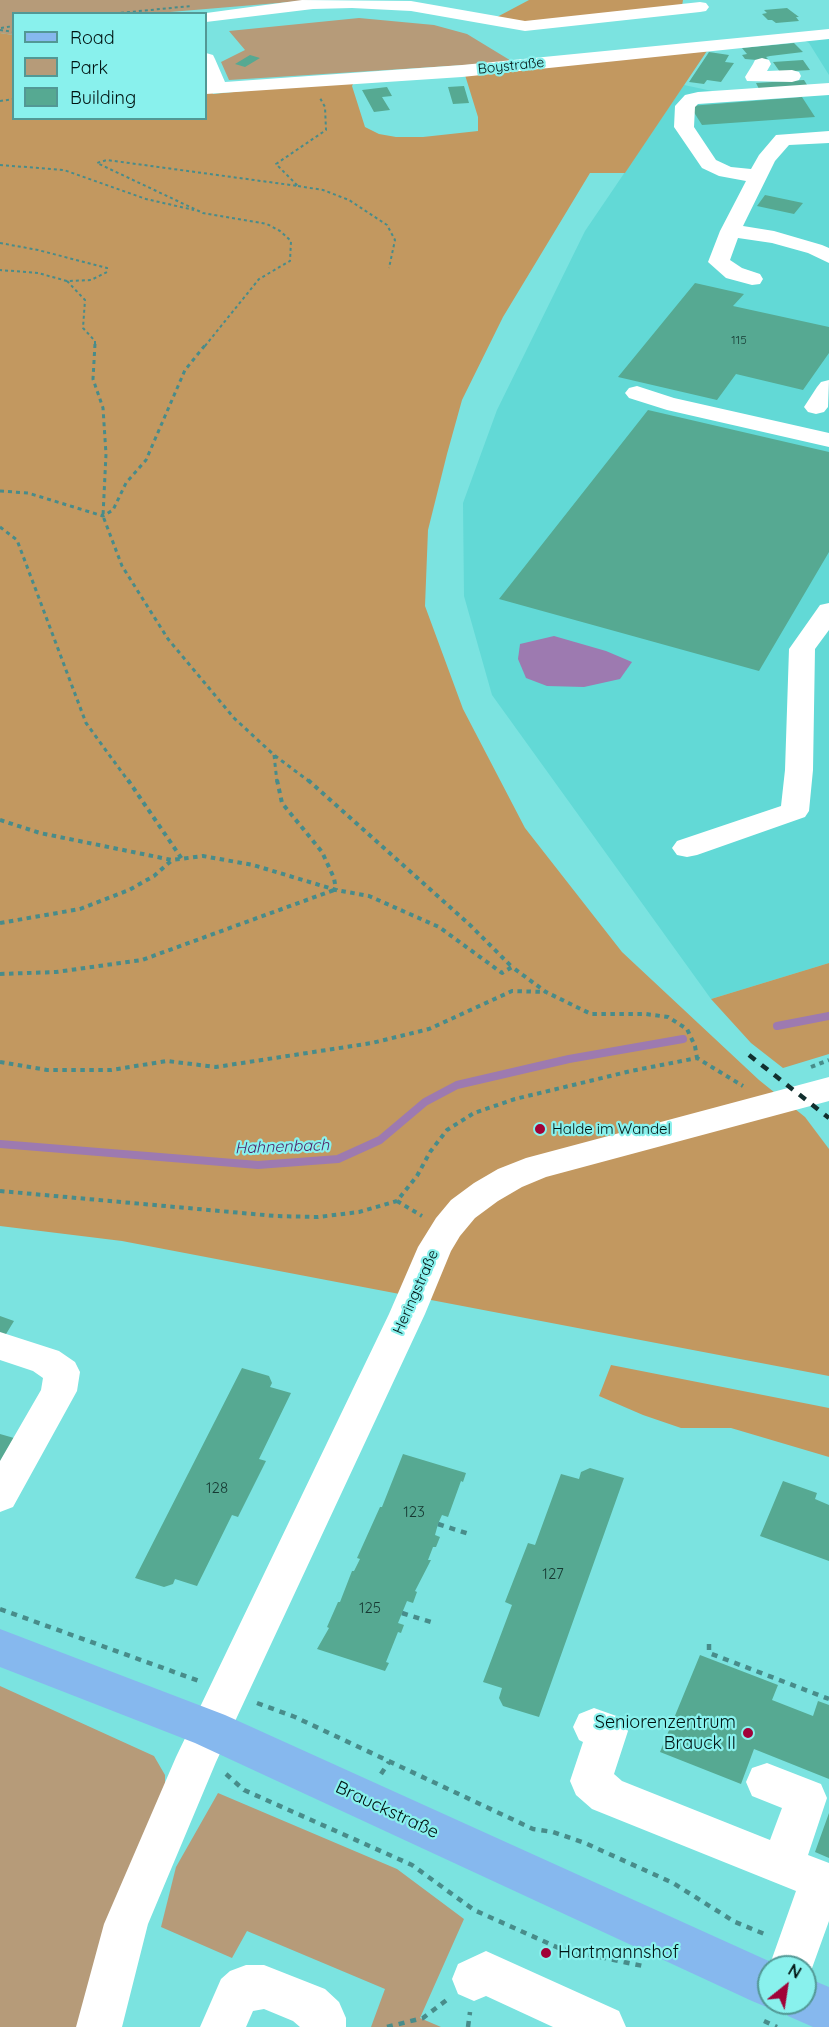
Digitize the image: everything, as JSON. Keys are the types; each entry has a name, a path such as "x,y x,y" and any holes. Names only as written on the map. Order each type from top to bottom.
{"main road":[{"name":"Brauckstraße","path":"0,1648 211,1726 757,1998"}],"street":[{"path":"207,17 313,4 352,3 432,9 525,26 700,3 697,45"},
{"name":"Boystraße","path":"207,64 212,89 462,71 697,45 823,40"},
{"path":"762,64 754,77 829,72"},
{"path":"758,176 726,172 709,164 684,127 685,106 692,99 698,98 829,89"},
{"path":"752,279 734,273 718,262 730,231 766,159 783,139 829,137"},
{"path":"730,231 774,237 815,249 829,257"},
{"path":"816,407 829,387"},
{"path":"637,393 667,403 829,440"},
{"path":"687,848 795,811 800,770 802,649 829,611"},
{"name":"Heringstraße","path":"211,1726 407,1314 435,1247 463,1209 510,1178 538,1167 819,1081"},
{"path":"0,1347 46,1361 62,1372 59,1391 0,1496"},
{"path":"99,2027 126,1924 211,1726"},
{"path":"594,1727 607,1731 591,1781 607,1795 811,1877"},
{"path":"767,1782 806,1798 811,1877 795,1955"},
{"path":"474,1979 486,1973 603,2027"},
{"path":"224,2027 237,1995 246,1987 264,1987 309,2005 322,2018 323,2027"}],"path":[{"path":"298,186 276,164 326,130 325,107 320,99 330,85 340,79"},
{"path":"203,213 97,163 107,160 323,190 350,200 387,225 395,240 389,268"},
{"path":"0,165 40,167 73,172 146,199 203,213 267,224 280,231 291,241 290,261 259,279 185,370 146,460 126,483 113,510 103,516 28,492 0,491"},
{"path":"0,243 38,250 107,268 107,272 98,279 67,281 38,273 0,270"},
{"path":"67,281 86,300 83,328 95,341 93,379 103,408 106,454 103,516 122,566 168,639 234,718 274,755 315,786 471,926 512,967 546,992 591,1014 646,1014 668,1017 687,1029 695,1046 697,1058"},
{"path":"0,527 17,540 86,723 154,816 182,859"},
{"path":"274,755 282,803 322,852 334,878 336,890"},
{"path":"0,820 40,833 171,860 203,856 253,865 336,890 369,896 439,927 502,974 512,967"},
{"path":"0,923 80,909 129,890 154,876 171,860"},
{"path":"0,974 56,972 142,960 336,890"},
{"path":"0,1062 47,1070 111,1070 167,1061 216,1067 372,1043 429,1029 512,992 546,992"},
{"path":"0,1191 286,1216 318,1217 359,1212 397,1201 417,1176 430,1152 447,1130 474,1113 515,1099 631,1071 697,1058 747,1089"},
{"path":"819,1081 808,1069 829,1060"},
{"path":"397,1201 420,1215"},
{"path":"438,1524 469,1534"},
{"path":"0,1609 113,1648 211,1726 229,1775 244,1790 412,1865 474,1910 561,1949 643,1966 653,1971"},
{"path":"402,1613 434,1623"},
{"path":"709,1644 709,1653 829,1699"},
{"path":"211,1726 295,1717 532,1829 553,1832 595,1848 673,1883 792,1955"},
{"path":"387,2027 423,2018 474,1979"}],"shaded area":[{"path":"529,0 683,0 682,6 521,22 497,17"},
{"path":"0,33 12,35 12,120 207,120 207,80 213,94 355,80 352,86 365,127 379,134 396,137 423,137 478,131 478,117 465,75 707,51 625,173 590,173 503,317 462,400 447,454 428,530 425,606 463,709 525,828 622,952 759,1080 805,1117 829,1149 829,1376 122,1241 0,1226"},
{"path":"829,38 829,75 809,43 805,41"},
{"path":"684,85 731,95 829,88 829,963 711,999 492,695 464,596 463,503 497,410 585,231"},
{"path":"554,636 606,651 632,662 620,679 584,687 547,686 526,678 518,659 520,644"},
{"path":"829,963 829,1054 783,1068 751,1043 711,999"},
{"path":"611,1365 829,1408 829,1457 731,1428 681,1428 643,1415 599,1396"}],"green space":[{"path":"0,0 314,0 170,12 12,12 12,35 0,33"},
{"path":"359,18 434,25 467,34 513,62 229,80 221,62 245,50 229,31"},
{"path":"0,1686 154,1756 165,1775 165,1790 80,2027 0,2027"},
{"path":"218,1793 397,1869 464,1919 420,2018 441,2027 371,2027 385,1989 247,1931 232,1958 161,1927 176,1867"}],"building":[{"path":"787,8 799,17 796,17 799,21 776,23 768,20 762,14 767,13 764,10"},
{"path":"794,43 803,52 757,60 745,59 742,55 747,54 742,48"},
{"path":"709,52 729,55 725,62 734,63 721,82 707,80 704,84 689,82"},
{"path":"250,55 260,58 245,67 235,64"},
{"path":"803,60 810,70 780,72 773,62"},
{"path":"804,80 809,88 760,91 756,83"},
{"path":"464,86 469,103 453,104 448,87"},
{"path":"387,87 392,96 382,97 390,110 374,112 362,90"},
{"path":"802,97 815,117 702,125 690,106"},
{"path":"765,195 803,203 794,214 757,206"},
{"path":"695,283 744,294 733,306 829,327 829,353 803,390 736,374 717,400 618,377"},
{"path":"648,410 829,452 829,552 759,671 499,599"},
{"path":"0,1316 14,1321 3,1339 0,1338"},
{"path":"242,1368 269,1376 272,1383 270,1387 291,1393 259,1459 266,1461 238,1517 232,1515 197,1586 175,1579 173,1584 164,1587 135,1578"},
{"path":"0,1434 14,1438 0,1462"},
{"path":"403,1454 466,1473 448,1517 442,1515 438,1524 435,1535 440,1537 436,1547 433,1547 428,1560 431,1560 415,1591 417,1592 413,1603 407,1601 398,1623 404,1625 401,1633 398,1632 386,1662 389,1663 385,1671 317,1649 329,1628 327,1627 352,1571 360,1559 357,1558 382,1507"},
{"path":"590,1468 624,1478 539,1717 503,1706 499,1698 502,1688 483,1682 512,1605 505,1602 528,1543 535,1545 561,1474 579,1479 581,1472"},
{"path":"783,1481 817,1493 815,1499 829,1505 829,1561 760,1536"},
{"name":"Seniorenzentrum Brauck II","path":"700,1655 778,1685 772,1700 813,1716 818,1701 829,1705 829,1779 754,1749 741,1784 660,1752"},
{"path":"829,1813 829,1858 815,1852"}],"waterway":[{"name":"Hahnenbach","path":"777,1026 829,1016"},
{"name":"Hahnenbach","path":"0,1144 258,1165 338,1159 380,1140 425,1102 457,1085 569,1059 683,1039"}],"railway":[{"path":"749,1055 829,1118"}],"place":[{"name":"Halde im Wandel","path":"540,1129"},
{"name":"Seniorenzentrum Brauck II","path":"748,1733"},
{"name":"Hartmannshof","path":"546,1953"}]}
